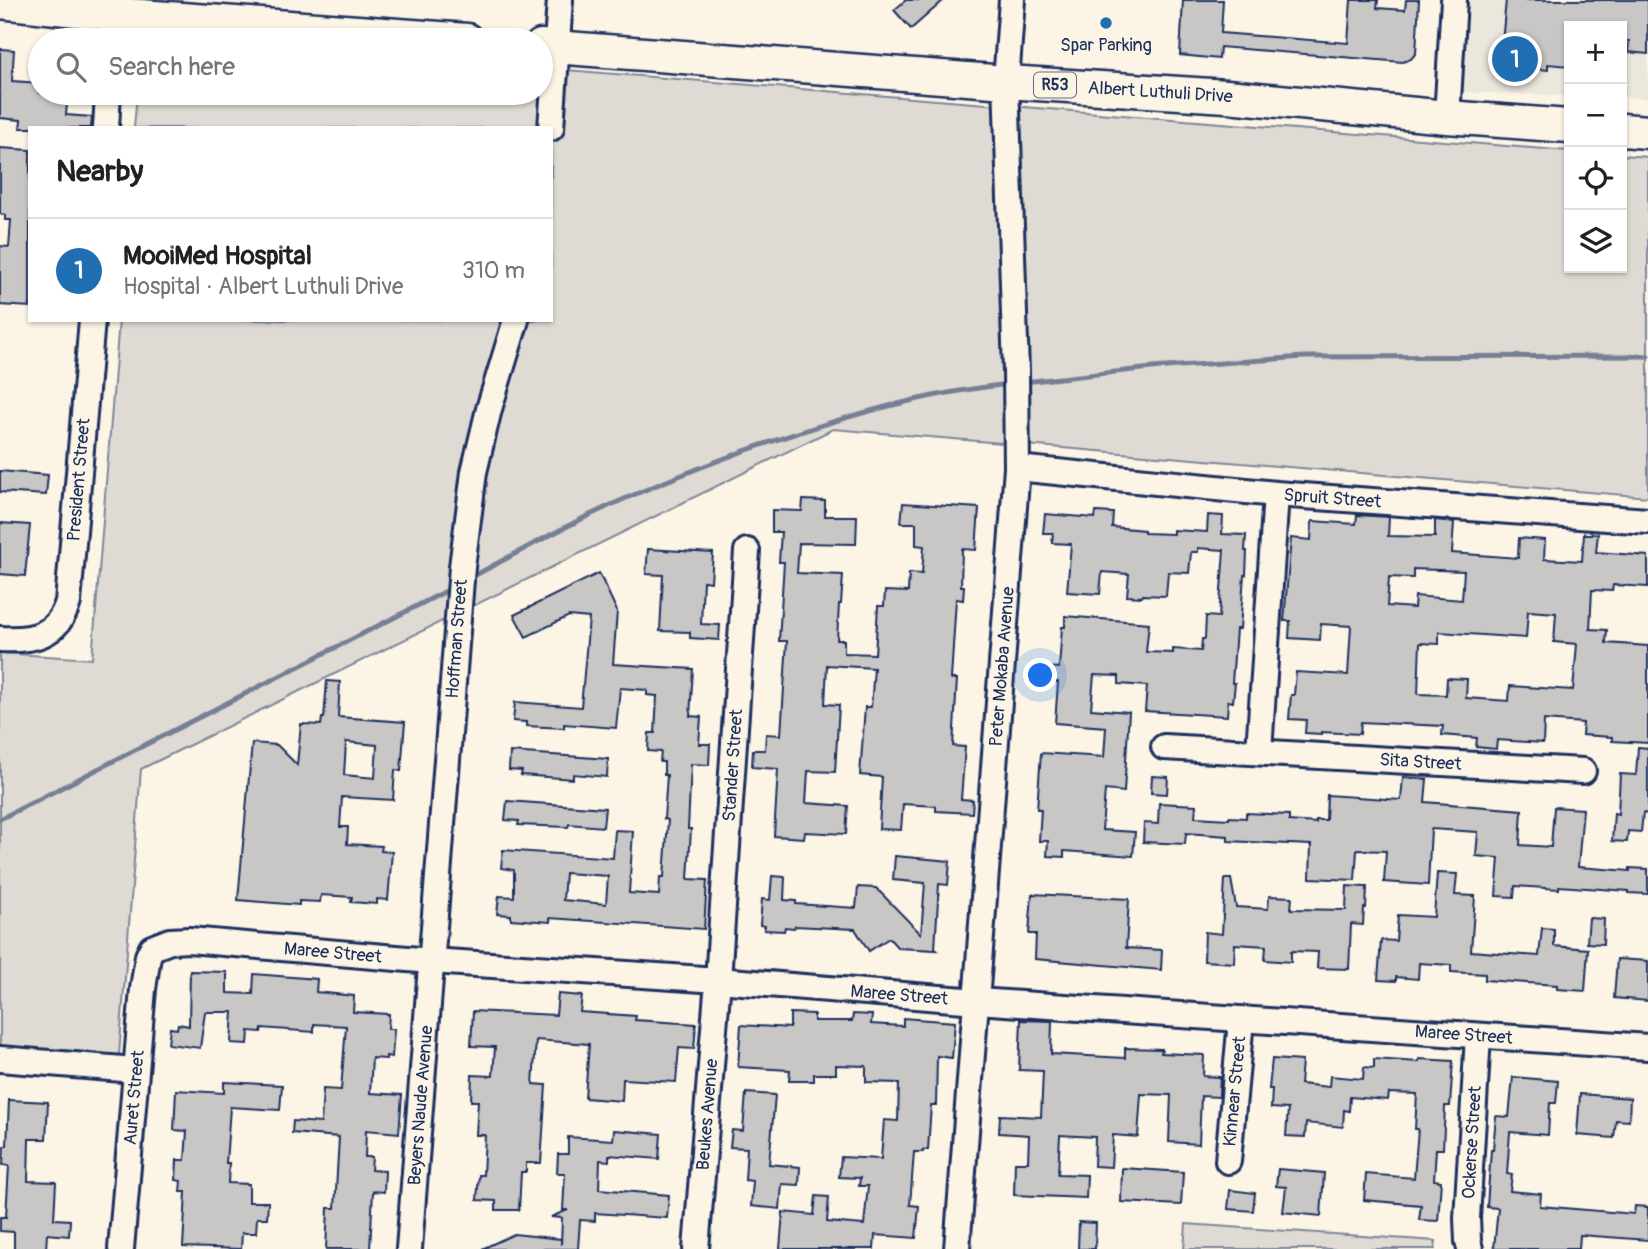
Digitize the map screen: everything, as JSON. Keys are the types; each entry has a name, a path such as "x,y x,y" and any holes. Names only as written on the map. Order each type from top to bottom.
{"main road":[{"path":"0,2 114,18 274,28"},
{"name":"Albert Luthuli Drive","path":"553,46 1006,82 1227,96 1564,126"},
{"path":"1627,130 1648,132"}],"street":[{"path":"553,28 560,0"},
{"name":"Peter Mokaba Avenue","path":"957,1249 1017,468 1006,82 1012,0"},
{"path":"1447,117 1454,0"},
{"path":"106,126 107,105"},
{"path":"550,105 551,126"},
{"name":"President Street","path":"0,639 35,638 49,631 60,621 68,602 92,322"},
{"name":"Hoffman Street","path":"431,961 456,631 474,472 515,322"},
{"name":"Spruit Street","path":"1017,468 1276,494 1648,521"},
{"path":"1259,751 1276,494"},
{"name":"Stander Street","path":"718,980 747,551"},
{"name":"Sita Street","path":"1164,747 1583,771"},
{"name":"Maree Street","path":"152,948 189,940 431,961 1648,1047"},
{"name":"Auret Street","path":"121,1249 143,989 148,956 152,948"},
{"name":"Beyers Naude Avenue","path":"410,1249 431,961"},
{"name":"Beukes Avenue","path":"696,1249 718,980"},
{"name":"Kinnear Street","path":"1228,1161 1241,1020"},
{"name":"Ockerse Street","path":"1470,1249 1467,1218 1478,1036"},
{"path":"0,1059 135,1070"}],"shaded area":[{"path":"1465,0 1648,0 1648,98 1627,97 1627,21 1564,21 1564,96 1459,92"},
{"path":"553,69 1564,151 1564,273 1627,273 1627,155 1648,157 1648,497 833,429 141,769 119,1055 0,1046 0,653 92,659 119,322 553,322 553,126 134,126 136,105 553,105"},
{"path":"1186,1224 1436,1241 1435,1249 1184,1249"}],"building":[{"path":"906,0 944,0 911,29 894,10"},
{"path":"1183,0 1223,0 1221,33 1348,43 1351,0 1378,0 1377,8 1405,10 1406,0 1419,0 1416,53 1403,62 1220,47 1219,59 1180,55"},
{"path":"1506,0 1648,0 1648,54 1628,52 1627,21 1564,21 1564,66 1548,64 1548,70 1500,65"},
{"path":"0,49 14,50 12,81 28,82 28,105 67,105 66,115 92,117 91,126 28,128 20,128 21,120 0,118"},
{"path":"0,148 28,150 28,307 0,305 0,246 9,247 11,220 5,220 5,215 0,214"},
{"path":"0,471 48,475 46,495 0,492"},
{"path":"803,500 825,501 825,516 857,516 856,544 799,543 797,573 843,575 837,640 844,640 844,653 875,654 878,606 884,606 885,591 908,592 909,573 922,574 924,546 916,545 916,523 901,523 903,503 979,508 976,550 962,549 963,600 956,599 951,679 957,679 953,746 965,747 961,799 973,800 972,813 936,811 936,806 903,804 901,830 879,829 882,777 860,775 865,707 871,707 874,668 827,665 825,704 839,705 835,772 808,771 806,803 848,806 846,834 805,832 804,838 774,836 778,769 752,767 753,750 765,750 766,734 781,735 787,641 779,641 784,562 779,562 781,532 772,532 772,510 802,511"},
{"path":"1096,512 1113,513 1112,527 1144,530 1144,533 1173,534 1173,530 1207,532 1208,515 1223,516 1222,534 1246,535 1246,575 1240,629 1236,629 1233,702 1228,701 1227,716 1145,711 1147,686 1119,684 1119,676 1094,675 1091,709 1129,712 1124,792 1105,790 1102,830 1135,832 1133,856 1064,851 1064,857 1047,856 1048,841 1039,841 1041,809 1037,809 1041,753 1104,757 1106,727 1055,723 1058,682 1041,681 1035,666 1059,668 1065,616 1149,623 1146,652 1173,653 1173,649 1201,651 1202,639 1205,639 1206,616 1219,617 1224,550 1198,548 1198,552 1191,552 1189,573 1168,572 1166,596 1127,596 1129,574 1102,572 1100,594 1067,592 1071,544 1052,543 1053,533 1043,533 1045,514 1095,518"},
{"path":"1357,515 1389,517 1388,536 1435,537 1435,520 1454,522 1452,553 1518,558 1519,538 1545,540 1544,559 1582,561 1584,534 1598,534 1596,552 1648,556 1648,587 1613,585 1612,591 1592,590 1590,629 1607,630 1606,643 1648,646 1648,743 1612,741 1612,737 1582,735 1583,723 1544,720 1543,743 1497,740 1496,749 1476,747 1477,738 1442,735 1443,726 1361,722 1360,734 1305,733 1306,720 1289,719 1296,672 1348,675 1351,626 1321,624 1320,640 1289,638 1290,621 1284,621 1291,538 1311,540 1312,521 1356,524","holes":["1413,569 1464,571 1462,600 1415,596 1414,608 1387,606 1389,577 1413,578","1528,611 1556,613 1554,642 1577,644 1573,690 1510,686 1509,701 1466,698 1467,679 1447,678 1446,695 1418,694 1420,643 1439,644 1439,632 1526,638"]},
{"path":"0,523 30,525 25,576 0,574"},
{"path":"648,549 713,553 711,582 703,581 701,624 720,625 719,640 690,638 690,632 660,631 663,575 646,574"},
{"path":"599,573 617,611 613,664 693,669 690,716 701,717 699,744 710,744 709,765 691,764 688,879 707,880 704,929 550,918 550,922 511,919 511,915 497,914 499,896 514,897 514,870 501,868 503,850 613,858 615,830 633,831 629,893 659,895 660,877 664,877 668,820 664,819 667,775 664,775 664,762 660,762 661,752 648,751 649,733 655,733 657,696 647,695 647,690 620,688 616,728 564,724 564,728 526,726 526,722 513,721 515,702 581,707 589,618 569,616 526,637 514,615","holes":["565,873 608,876 606,904 563,900"]},
{"path":"327,681 340,682 338,717 405,722 401,771 395,770 393,800 342,797 340,827 348,827 347,844 382,846 381,851 392,852 388,900 377,899 377,904 351,902 352,897 321,895 320,902 299,901 299,905 238,900 252,743 277,745 297,765 301,724 321,725","holes":["346,742 377,745 375,778 344,775"]},
{"path":"1638,747 1648,748 1648,814 1643,813 1641,832 1628,831 1627,842 1612,841 1614,813 1618,814 1620,774 1636,775"},
{"path":"510,752 608,759 607,777 573,774 573,779 521,775 522,771 509,770"},
{"path":"1152,776 1168,777 1167,794 1151,793"},
{"path":"1403,777 1427,779 1425,802 1522,810 1520,845 1551,847 1554,807 1583,809 1578,867 1630,871 1630,868 1648,869 1648,894 1559,886 1559,889 1515,886 1514,897 1496,896 1499,858 1476,856 1478,832 1431,829 1428,885 1384,882 1386,851 1357,850 1355,880 1310,878 1311,845 1228,841 1228,836 1186,833 1185,844 1143,842 1144,823 1158,824 1159,803 1196,805 1195,817 1246,818 1246,813 1289,815 1289,821 1316,823 1316,820 1326,820 1327,795 1401,800"},
{"path":"507,801 605,808 603,827 569,824 568,827 518,825 519,821 505,820"},
{"path":"895,856 950,861 948,885 939,884 937,950 898,948 889,938 869,951 855,929 795,926 785,927 784,931 764,930 765,926 760,925 762,899 770,900 772,876 785,877 784,900 796,901 796,904 856,908 858,887 876,888 921,934 925,883 893,880"},
{"path":"1437,873 1457,874 1455,895 1475,896 1471,951 1539,956 1542,928 1554,929 1554,946 1588,949 1585,991 1557,989 1557,985 1485,980 1485,974 1451,972 1451,965 1419,963 1418,979 1396,977 1396,981 1378,980 1381,940 1396,941 1398,915 1434,917"},
{"path":"1225,879 1231,879 1236,907 1268,909 1269,896 1292,897 1291,909 1346,910 1347,886 1367,887 1363,925 1351,924 1349,969 1317,968 1318,952 1291,951 1291,962 1265,960 1266,946 1235,944 1234,963 1204,961 1205,932 1222,934"},
{"path":"1032,894 1129,899 1126,948 1162,950 1161,970 1035,959 1036,934 1029,934"},
{"path":"1589,918 1604,919 1603,944 1587,943"},
{"path":"1617,959 1648,961 1648,1001 1614,998"},
{"path":"190,971 227,972 227,993 253,994 254,974 317,979 316,992 354,996 353,1012 389,1014 388,1029 394,1029 392,1057 372,1058 370,1093 402,1095 399,1133 366,1130 365,1157 372,1157 371,1170 385,1171 384,1192 373,1191 370,1249 326,1249 328,1208 335,1208 339,1137 292,1133 293,1121 321,1123 323,1089 341,1090 346,1026 314,1024 314,1032 262,1028 261,1032 249,1031 248,1044 231,1043 233,1012 205,1012 200,1048 168,1044 170,1028 177,1029 178,1024 189,1026"},
{"path":"558,994 582,996 580,1012 636,1016 635,1020 696,1024 694,1049 679,1048 676,1082 623,1079 622,1101 585,1098 589,1044 536,1040 533,1084 546,1085 541,1163 526,1163 526,1172 521,1172 519,1210 496,1210 496,1201 477,1200 479,1175 483,1175 485,1135 476,1135 478,1101 471,1101 472,1075 493,1076 495,1047 471,1046 473,1011 556,1015"},
{"path":"790,1013 814,1014 814,1021 852,1021 853,1014 872,1015 871,1024 903,1026 903,1018 955,1022 952,1058 937,1056 936,1105 931,1105 928,1150 914,1152 910,1205 919,1206 916,1238 875,1235 874,1249 780,1249 783,1212 814,1215 816,1196 829,1197 827,1222 864,1225 868,1186 859,1186 860,1178 839,1177 841,1157 881,1159 884,1120 898,1121 899,1083 866,1082 866,1066 836,1065 836,1074 814,1074 814,1081 789,1081 790,1070 738,1067 741,1025 790,1028"},
{"path":"1021,1020 1052,1021 1051,1054 1125,1058 1125,1048 1162,1049 1161,1053 1204,1055 1203,1076 1220,1077 1219,1097 1201,1096 1199,1144 1169,1142 1171,1095 1141,1094 1138,1137 1113,1135 1111,1167 1094,1166 1095,1137 1060,1135 1058,1174 1087,1175 1086,1198 1014,1195 1015,1162 1028,1162 1029,1135 999,1133 1000,1115 1041,1117 1043,1071 1019,1070"},
{"path":"1272,1059 1302,1061 1300,1084 1329,1087 1330,1076 1363,1079 1364,1067 1374,1068 1374,1059 1453,1061 1450,1106 1445,1106 1443,1149 1436,1149 1434,1180 1441,1181 1438,1221 1419,1220 1421,1205 1364,1200 1366,1174 1414,1178 1418,1129 1415,1129 1417,1094 1389,1093 1388,1100 1350,1097 1349,1111 1344,1110 1343,1127 1306,1123 1305,1137 1286,1136 1288,1109 1271,1108 1272,1089 1269,1089"},
{"path":"1513,1077 1558,1081 1556,1103 1550,1103 1548,1135 1510,1132 1507,1174 1512,1175 1510,1191 1541,1194 1540,1206 1634,1214 1635,1206 1648,1207 1648,1240 1580,1235 1579,1249 1494,1249 1498,1208 1487,1207 1491,1150 1496,1116 1509,1117"},
{"path":"224,1082 282,1085 280,1110 230,1107 226,1163 229,1163 228,1183 249,1184 249,1202 268,1202 267,1218 257,1218 256,1233 242,1233 241,1249 183,1247 186,1192 180,1192 181,1181 176,1180 177,1160 185,1160 187,1131 174,1130 176,1090 224,1093"},
{"path":"746,1093 775,1095 769,1164 800,1167 799,1185 782,1184 780,1209 751,1206 753,1181 745,1180 747,1148 730,1147 732,1130 743,1131"},
{"path":"1580,1094 1630,1098 1629,1121 1616,1120 1614,1138 1577,1135"},
{"path":"9,1100 48,1102 46,1139 29,1139 28,1181 56,1182 54,1219 70,1220 69,1236 47,1234 46,1249 14,1249 14,1232 0,1231 0,1217 6,1217 9,1166 3,1165 4,1146 7,1146"},
{"path":"614,1130 661,1134 659,1159 609,1155 609,1161 600,1160 599,1189 669,1195 667,1218 595,1213 595,1221 580,1220 578,1249 482,1249 514,1234 561,1239 561,1245 562,1218 551,1217 568,1210 563,1210 565,1173 557,1173 558,1154 568,1154 568,1137 613,1140"},
{"path":"1122,1168 1183,1172 1181,1205 1121,1202"},
{"path":"1278,1169 1324,1173 1321,1216 1283,1212 1286,1187 1276,1186"},
{"path":"1230,1190 1255,1193 1253,1211 1228,1209"},
{"path":"1079,1222 1096,1223 1095,1249 1078,1249"}],"waterway":[{"path":"1024,382 1152,368 1304,357 1648,356"},
{"path":"470,578 611,505 744,451 809,429 909,401 1011,384"},
{"path":"0,819 452,588"}],"place":[{"name":"Spar Parking","path":"1106,23"},
{"name":"MooiMed Hospital","path":"1515,59"}]}
